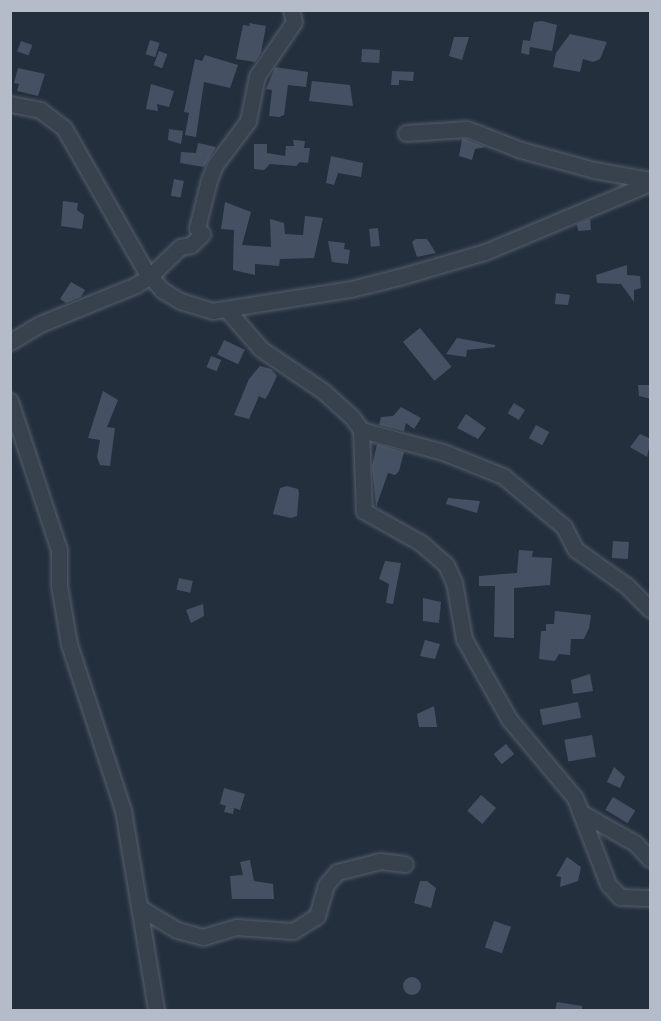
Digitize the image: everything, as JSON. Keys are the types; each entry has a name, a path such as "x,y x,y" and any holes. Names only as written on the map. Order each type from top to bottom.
{"street":[{"path":"10,342 40,324 116,294 150,276 180,247 191,245 202,234 197,228 209,180 215,165 248,121 257,76 294,22 291,10"},
{"path":"10,104 40,110 64,128 150,276 180,302 212,311 228,311 351,289 474,255 651,182"},
{"path":"406,133 467,129 521,150 594,170 651,182"},
{"path":"228,311 261,349 323,391 361,430 443,452 503,477 564,527 575,549 648,604"},
{"path":"10,401 56,540 69,644 123,810 156,1011"},
{"path":"361,430 364,511 421,543 446,565 454,582 464,639 509,718 567,786 614,893 651,898"},
{"path":"580,812 635,843 651,859"},
{"path":"140,908 177,930 203,937 236,927 293,931 317,916 326,885 337,872 380,861 405,864"}],"building":[{"path":"542,21 557,25 552,51 530,47 529,55 521,53 523,40 530,41 534,22"},
{"path":"249,23 266,26 261,53 255,62 236,59 243,25 250,26"},
{"path":"570,34 607,42 600,59 593,62 583,59 580,72 553,67 556,53"},
{"path":"454,37 469,37 462,60 449,56"},
{"path":"150,40 160,43 155,57 146,54"},
{"path":"21,41 32,45 29,55 17,51"},
{"path":"362,49 380,50 379,63 361,62"},
{"path":"159,51 167,54 162,68 154,65"},
{"path":"205,55 238,65 230,88 204,82 196,137 185,135 189,113 184,112 195,59 202,61"},
{"path":"275,67 308,72 306,87 288,85 284,115 279,117 269,116 272,90 266,89"},
{"path":"18,68 45,74 38,96 17,91 19,84 14,83"},
{"path":"392,71 414,72 413,81 399,80 399,85 391,85"},
{"path":"312,81 350,85 353,106 309,101"},
{"path":"151,84 174,91 169,107 157,104 158,111 146,109"},
{"path":"169,129 183,131 181,144 168,140"},
{"path":"462,139 486,147 475,149 472,160 459,156"},
{"path":"293,140 305,141 304,148 310,148 308,163 300,162 296,166 270,164 264,170 254,169 254,144 267,144 267,153 285,156 286,146 294,146"},
{"path":"198,143 216,147 204,167 180,163 181,152 196,153"},
{"path":"331,156 363,163 361,177 338,173 334,185 326,183"},
{"path":"174,179 184,181 181,198 171,196"},
{"path":"63,201 78,203 77,210 84,215 82,229 61,226"},
{"path":"225,202 251,212 242,245 271,247 270,219 284,223 285,234 303,235 305,216 323,218 314,258 280,259 279,266 255,264 255,275 233,270 234,230 221,229"},
{"path":"590,219 591,230 578,231 577,224"},
{"path":"378,228 380,246 371,247 369,229"},
{"path":"416,239 427,239 436,253 417,257 412,242"},
{"path":"328,241 345,243 344,249 350,250 348,264 332,262"},
{"path":"627,265 627,275 640,276 641,288 634,290 634,302 621,284 597,283 596,275"},
{"path":"71,282 85,290 81,297 66,303 60,299"},
{"path":"556,293 570,295 568,305 555,304"},
{"path":"420,328 451,367 434,381 403,342"},
{"path":"457,338 495,345 495,347 467,350 466,357 446,354"},
{"path":"224,340 245,350 238,364 217,355"},
{"path":"211,356 221,360 217,371 207,367"},
{"path":"260,366 271,369 277,376 269,393 265,399 259,396 249,419 234,415 249,379"},
{"path":"638,385 651,385 651,399 639,396"},
{"path":"103,391 118,400 107,427 115,428 110,466 100,465 97,457 100,440 88,438"},
{"path":"514,403 525,410 519,420 508,413"},
{"path":"401,407 421,418 414,429 406,423 404,431 379,425 381,417 393,416"},
{"path":"466,414 486,428 478,439 457,428"},
{"path":"536,425 549,432 542,445 529,438"},
{"path":"640,434 651,439 647,457 630,447"},
{"path":"377,444 404,452 399,471 395,475 388,473 376,507 372,466"},
{"path":"287,486 298,489 299,493 297,516 291,518 273,514 280,488"},
{"path":"448,498 480,501 477,513 446,504"},
{"path":"613,541 629,542 628,559 612,558"},
{"path":"519,550 533,551 532,557 552,558 550,585 514,588 514,638 494,637 495,586 479,586 479,576 517,573"},
{"path":"385,561 401,563 393,604 386,603 389,584 379,579"},
{"path":"179,578 193,581 190,593 177,590"},
{"path":"423,598 441,602 439,623 423,621"},
{"path":"203,604 204,616 191,623 186,610"},
{"path":"555,611 591,615 589,628 584,639 571,639 570,655 559,654 555,661 539,659 541,631 546,631 546,624 554,624"},
{"path":"425,640 440,644 435,659 420,656"},
{"path":"590,674 593,691 573,694 571,680"},
{"path":"578,702 581,718 543,725 540,709"},
{"path":"434,706 437,727 419,727 417,714"},
{"path":"592,735 596,757 568,762 564,740"},
{"path":"506,744 514,754 502,764 494,754"},
{"path":"614,767 625,777 620,788 607,782"},
{"path":"224,788 245,794 240,810 234,808 233,814 224,812 226,806 220,804"},
{"path":"481,795 496,808 482,824 467,811"},
{"path":"613,797 635,810 628,823 605,810"},
{"path":"567,857 581,867 578,881 560,887 561,877 556,876"},
{"path":"250,860 254,881 273,884 274,899 232,899 230,876 243,875 240,862"},
{"path":"420,881 427,881 436,888 431,908 414,903"},
{"path":"494,921 511,927 502,953 485,947"},
{"path":"412,977 418,980 421,986 418,992 412,995 406,992 403,986 406,980"},
{"path":"557,1002 582,1006 582,1011 555,1011"}]}
